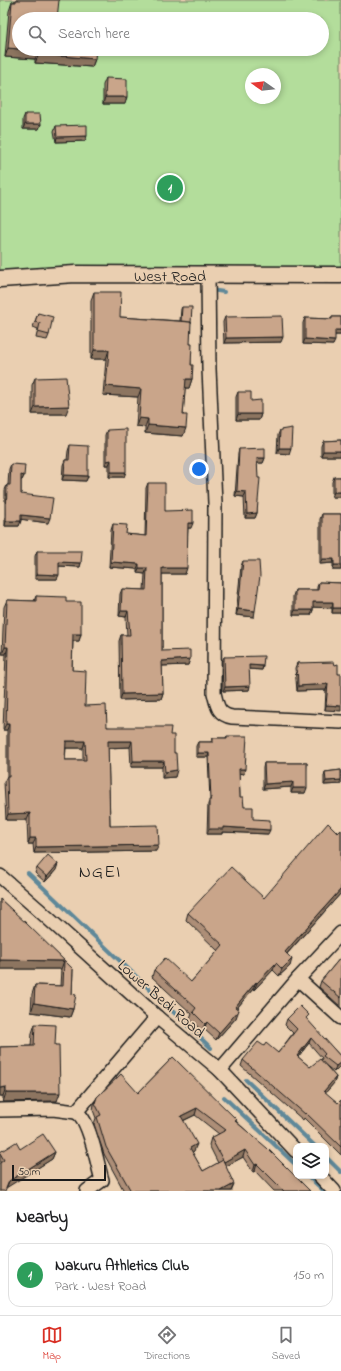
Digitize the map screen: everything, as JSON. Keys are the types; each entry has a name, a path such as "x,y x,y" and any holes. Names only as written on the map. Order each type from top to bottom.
{"street":[{"name":"West Road","path":"0,279 75,274 341,275"},
{"path":"208,275 209,369 215,502 214,693 217,707 225,716 232,717 341,722"},
{"name":"Lower Bedi Road","path":"0,876 40,910 157,1017 220,1070 293,1148"},
{"path":"220,1070 298,979 341,933"},
{"path":"298,979 341,1018"},
{"path":"76,1112 157,1017"},
{"path":"0,1110 53,1109 76,1112 81,1115 105,1185 87,1191"},
{"path":"323,1179 334,1191"}],"green space":[{"path":"0,0 341,0 341,278 0,283"}],"building":[{"path":"16,0 59,0 58,12 12,12 12,48 8,48 12,2 16,2"},
{"path":"61,56 95,56 95,59"},
{"path":"106,78 127,79 127,97 105,97"},
{"path":"25,114 40,114 41,124 25,124"},
{"path":"87,125 87,136 57,137 56,126"},
{"path":"94,292 121,292 120,317 191,322 190,344 192,344 191,365 193,365 192,379 186,379 183,415 187,415 186,428 148,425 148,419 139,418 141,389 106,386 109,350 94,350"},
{"path":"182,307 192,307 191,323 181,321"},
{"path":"38,313 53,317 49,335 38,332 40,323 35,322"},
{"path":"282,316 283,337 226,338 225,317"},
{"path":"332,317 341,317 341,330 335,330 335,341 305,339 305,318 332,319"},
{"path":"66,377 69,406 35,407 35,378"},
{"path":"238,392 251,392 251,401 261,400 261,414 238,414"},
{"path":"292,428 291,448 279,448 280,430"},
{"path":"126,429 126,472 111,472 111,460 107,461 107,430"},
{"path":"341,440 341,451 323,451 323,441"},
{"path":"70,445 88,446 88,476 64,475 65,460 69,460"},
{"path":"265,448 265,458 257,458 258,478 260,478 257,513 247,514 246,492 237,491 239,449"},
{"path":"11,464 25,465 24,476 21,475 21,494 53,498 50,518 21,515 21,521 6,521 7,485 10,485"},
{"path":"334,477 341,477 341,492 334,492"},
{"path":"148,483 165,483 165,511 193,510 193,523 188,523 187,568 162,568 162,651 190,650 190,659 162,661 163,693 122,694 121,635 130,635 128,611 121,611 122,589 146,590 147,568 139,568 139,564 111,562 113,524 127,525 126,534 146,536"},
{"path":"322,514 341,514 341,565 334,565 334,559 322,559"},
{"path":"37,551 82,551 81,563 59,562 59,575 37,574"},
{"path":"243,561 259,561 260,576 255,611 238,609"},
{"path":"319,582 341,583 341,608 333,608 333,602 313,602 313,610 295,610 295,590 318,590"},
{"path":"36,596 66,597 66,602 81,602 81,634 73,634 72,670 86,671 85,706 106,705 107,727 171,727 170,735 174,735 174,753 176,753 177,770 165,772 164,761 133,761 132,741 108,741 110,826 158,825 159,845 36,847 36,838 30,838 30,813 8,814 7,776 9,776 9,724 6,724 8,647 5,647 7,600 36,601","holes":["66,741 85,741 86,760 65,760"]},
{"path":"264,656 263,666 249,665 250,686 225,687 224,657"},
{"path":"334,662 335,665 338,664 338,674 341,674 341,706 326,705 328,684 298,686 297,663"},
{"path":"227,736 247,736 245,769 239,769 240,797 243,797 244,807 253,807 253,819 270,820 270,830 223,827 223,829 209,829 209,800 211,800 209,753 198,753 198,742 213,742 213,738 227,738"},
{"path":"264,763 307,763 307,788 293,788 293,782 265,784"},
{"path":"341,770 341,780 326,781 325,772"},
{"path":"328,823 338,833 341,830 341,889 285,952 292,959 282,969 276,963 257,983 256,982 235,1007 239,1010 219,1033 207,1022 205,1024 193,1012 196,1008 154,970 165,958 191,982 223,945 188,913 231,867 264,898"},
{"path":"48,855 58,864 47,877 37,868"},
{"path":"0,899 73,969 72,994 76,995 73,1009 34,1003 35,985 63,986 64,961 0,960"},
{"path":"341,957 341,998 321,981"},
{"path":"300,1006 309,1015 306,1018 341,1057 341,1062 336,1066 323,1056 325,1054 311,1038 297,1056 310,1067 320,1059 336,1077 324,1091 338,1103 341,1100 341,1147 306,1113 305,1114 243,1060 258,1042 264,1046 266,1043 278,1053 297,1029 287,1019"},
{"path":"35,1024 56,1025 55,1045 59,1045 60,1093 6,1093 6,1087 0,1088 0,1047 34,1046"},
{"path":"173,1057 237,1120 235,1121 267,1148 293,1174 293,1179 298,1179 310,1191 284,1191 257,1164 255,1165 245,1150 224,1162 223,1161 234,1184 221,1191 131,1191 106,1147 97,1117 101,1115 95,1103 97,1097 121,1074 138,1093","holes":["197,1108 226,1130 211,1138 223,1160 203,1171 190,1148 197,1144 181,1116"]},
{"path":"43,1134 55,1152 9,1181 5,1191 0,1191 0,1163 4,1160 0,1152 16,1142 20,1149"}],"waterway":[{"path":"211,290 224,292"},
{"path":"28,873 211,1048"},
{"path":"246,1080 312,1143"},
{"path":"224,1097 293,1162"},
{"path":"329,1160 341,1172"},
{"path":"311,1179 324,1191"}],"place":[{"name":"Nakuru Athletics Club","path":"170,188"}],"district":[{"name":"NGEI","path":"100,871"}]}
